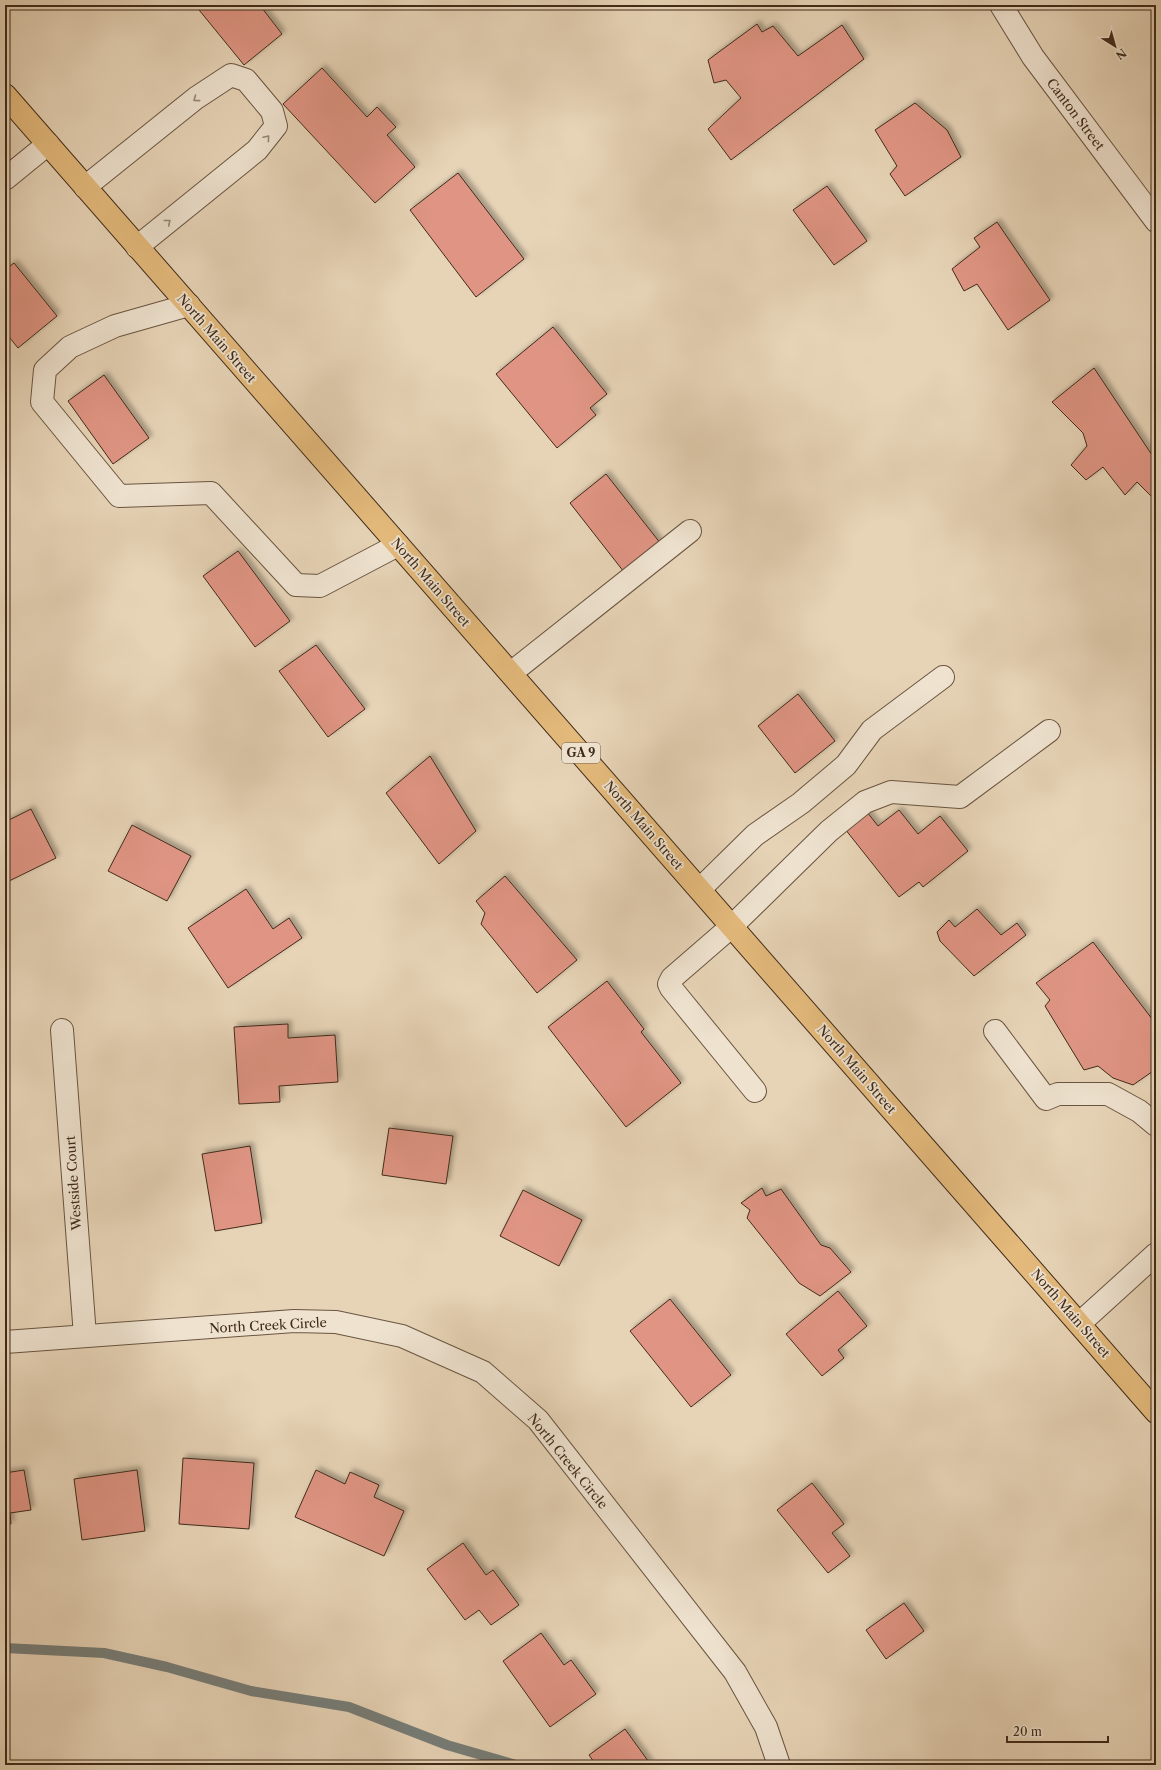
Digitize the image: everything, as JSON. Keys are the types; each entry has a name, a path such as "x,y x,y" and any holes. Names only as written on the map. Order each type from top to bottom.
{"main road":[{"name":"North Main Street","path":"5,95 1080,1323 1156,1412"}],"street":[{"name":"Canton Street","path":"1001,5 1033,57 1156,221"},
{"path":"85,187 196,98 231,75 246,80 272,111 276,126 257,150 137,247"},
{"path":"5,179 48,144"},
{"path":"189,306 115,326 70,347 45,370 42,402 119,496 211,493 296,585 320,586 398,545"},
{"path":"511,673 690,531"},
{"path":"700,889 755,835 801,803 846,765 872,730 943,677"},
{"path":"755,1091 671,988 670,984 672,978 732,926 829,831 864,802 890,792 960,797 1049,731"},
{"name":"Westside Court","path":"62,1030 85,1336"},
{"path":"995,1031 1046,1100 1058,1094 1108,1094 1139,1111 1156,1125"},
{"path":"1080,1323 1156,1254"},
{"name":"North Creek Circle","path":"5,1342 294,1321 336,1322 402,1336 483,1372 538,1420 735,1672 766,1727 779,1765"}],"building":[{"path":"195,5 266,5 262,8 282,34 244,65"},
{"path":"757,24 762,32 773,26 798,56 842,25 864,59 731,160 708,129 741,98 726,80 714,83 708,60"},
{"path":"322,68 367,117 377,107 396,127 387,135 415,167 375,203 283,104"},
{"path":"915,103 947,130 961,157 905,196 890,174 897,166 875,130"},
{"path":"458,173 524,259 476,297 410,210"},
{"path":"827,186 867,241 834,265 793,210"},
{"path":"997,222 1050,300 1008,330 977,284 964,291 952,269 980,247 974,238"},
{"path":"14,263 57,316 18,348 5,332 5,270"},
{"path":"553,327 607,394 590,408 596,415 557,448 496,374"},
{"path":"1094,368 1156,461 1156,493 1152,497 1137,482 1125,495 1103,467 1086,480 1071,465 1087,446 1083,433 1052,402"},
{"path":"104,375 149,438 113,464 68,401"},
{"path":"606,474 661,544 624,572 570,503"},
{"path":"238,551 290,621 255,647 203,576"},
{"path":"316,645 365,709 328,737 279,671"},
{"path":"798,694 835,741 795,773 758,726"},
{"path":"430,756 476,831 439,864 386,793"},
{"path":"31,809 56,858 5,883 5,822"},
{"path":"899,810 918,834 940,816 968,851 923,887 919,882 899,897 845,829 867,812 878,826"},
{"path":"132,825 191,856 167,901 108,871"},
{"path":"505,876 577,960 537,993 481,924 485,913 476,901"},
{"path":"246,889 273,929 289,918 302,938 228,988 188,928"},
{"path":"977,909 1001,935 1017,923 1026,935 974,976 940,941 937,932 949,920 955,927"},
{"path":"1093,942 1156,1024 1156,1069 1133,1085 1113,1078 1098,1066 1084,1070 1045,1006 1050,1000 1036,983"},
{"path":"607,981 644,1029 641,1032 681,1083 626,1127 548,1027"},
{"path":"288,1024 288,1038 335,1035 338,1082 279,1086 280,1102 239,1104 234,1027"},
{"path":"389,1128 453,1136 446,1184 382,1175"},
{"path":"250,1146 262,1223 215,1231 202,1154"},
{"path":"762,1188 766,1196 781,1189 821,1245 830,1248 851,1272 820,1296 799,1283 747,1218 750,1210 741,1203"},
{"path":"523,1190 582,1220 559,1266 500,1236"},
{"path":"838,1291 867,1326 838,1350 844,1358 822,1376 786,1334"},
{"path":"670,1299 731,1375 691,1407 630,1331"},
{"path":"183,1458 254,1463 249,1529 179,1524"},
{"path":"24,1470 31,1510 10,1513 11,1524 5,1525 5,1473"},
{"path":"137,1470 145,1531 82,1540 74,1479"},
{"path":"316,1470 345,1484 350,1472 379,1485 374,1497 404,1511 384,1556 295,1517"},
{"path":"812,1483 844,1524 832,1533 850,1556 828,1573 777,1510"},
{"path":"463,1543 486,1575 493,1570 519,1605 491,1625 479,1610 465,1620 427,1569"},
{"path":"904,1603 924,1631 886,1659 866,1630"},
{"path":"541,1633 564,1665 571,1660 596,1694 550,1727 503,1661"},
{"path":"625,1729 651,1765 596,1765 589,1755"}],"waterway":[{"path":"5,1648 104,1653 167,1667 251,1691 349,1707 447,1745 516,1765"}]}
